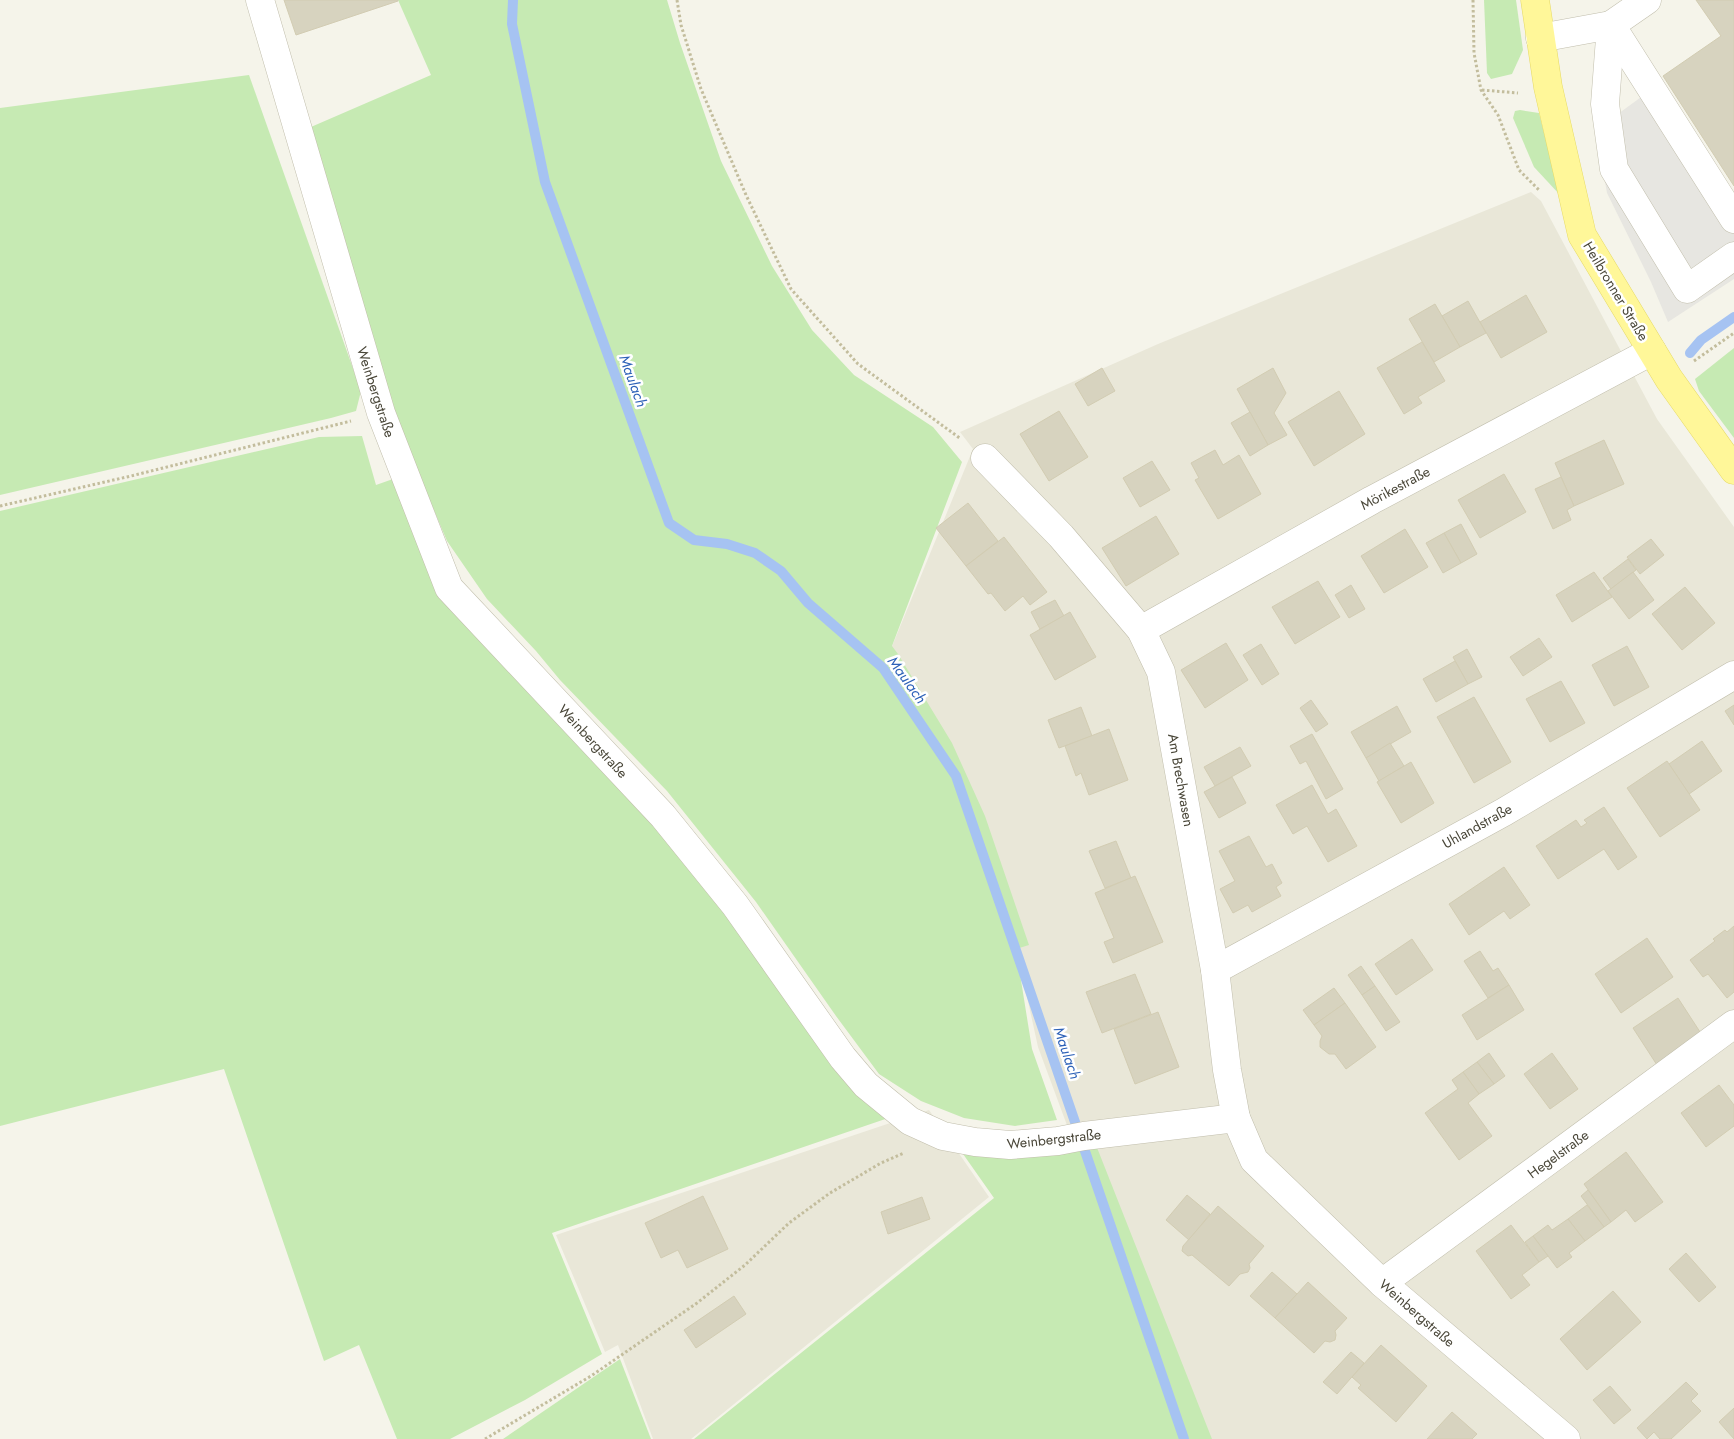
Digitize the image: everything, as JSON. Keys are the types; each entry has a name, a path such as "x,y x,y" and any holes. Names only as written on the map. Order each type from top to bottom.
{"main road":[{"name":"Heilbronner Straße","path":"1535,0 1548,87 1582,235 1669,379 1734,470"}],"street":[{"name":"Weinbergstraße","path":"260,0 381,413 449,588 663,816 735,905 843,1058 866,1085 910,1121 943,1136 976,1142 1010,1145 1236,1118"},
{"path":"1540,38 1611,25 1647,0"},
{"path":"1611,25 1734,219"},
{"path":"1611,25 1605,104 1614,169 1687,289 1734,256"},
{"name":"Mörikestraße","path":"1141,630 1372,500 1652,351"},
{"name":"Am Brechwasen","path":"985,458 1061,536 1141,630 1161,672 1215,970 1227,1070 1236,1118 1254,1160"},
{"name":"Uhlandstraße","path":"1215,970 1504,812 1734,675"},
{"name":"Hegelstraße","path":"1382,1283 1734,1024"},
{"name":"Weinbergstraße","path":"1254,1160 1382,1283 1566,1439"}],"path":[{"path":"677,0 681,25 701,89 746,195 791,289 858,364 985,458"},
{"path":"1473,0 1474,53 1481,90 1498,115 1519,170 1540,192"},
{"path":"1669,379 1734,333"},
{"path":"0,506 131,476 381,413"},
{"path":"485,1439 591,1376 697,1304 745,1265 789,1223 830,1193 880,1163 943,1136"}],"shaded area":[{"path":"1659,84 1734,194 1734,279 1668,322 1651,282 1607,193 1596,130"},
{"path":"1531,192 1541,201 1657,419 1734,527 1734,1439 1204,1439 1081,1163 1038,1047 1002,882 886,661 973,449 960,432 1158,344"},
{"path":"929,1110 989,1197 691,1439 653,1439 618,1345 605,1352 556,1235"}],"green space":[{"path":"398,0 667,0 721,161 772,266 812,330 854,375 933,427 962,462 892,646 952,743 985,816 1029,945 1016,949 1032,1049 1057,1120 1015,1126 964,1118 921,1101 879,1074 756,902 667,791 560,680 536,651 487,599 447,541 376,374 304,130 431,75"},
{"path":"1484,0 1516,0 1523,50 1512,74 1491,79 1487,73"},
{"path":"249,75 361,391 356,411 0,495 0,108"},
{"path":"1515,111 1539,113 1560,195 1534,167 1513,118"},
{"path":"1734,348 1734,438 1699,391 1695,379"},
{"path":"362,436 376,485 393,479 449,595 623,789 897,1115 552,1233 602,1354 525,1400 450,1439 397,1439 359,1345 324,1361 224,1069 0,1126 0,511 319,437"},
{"path":"1094,1140 1212,1439 694,1439 994,1198 956,1144"},
{"path":"620,1359 651,1439 503,1439"}],"building":[{"path":"284,0 398,0 398,1 296,35"},
{"path":"1696,0 1734,0 1734,186 1663,76 1721,36"},
{"path":"1526,295 1547,332 1501,358 1480,322"},
{"path":"1468,301 1486,333 1460,347 1442,316"},
{"path":"1435,304 1460,347 1434,362 1409,319"},
{"path":"1422,342 1445,381 1418,397 1422,403 1404,414 1377,368"},
{"path":"1102,368 1115,391 1088,406 1075,384"},
{"path":"1273,368 1286,393 1274,413 1287,435 1268,445 1237,389"},
{"path":"1339,391 1365,434 1314,466 1288,422"},
{"path":"1059,411 1088,457 1049,481 1020,434"},
{"path":"1250,412 1268,445 1250,456 1231,423"},
{"path":"1604,440 1624,484 1574,506 1555,463"},
{"path":"1215,450 1223,465 1239,455 1261,494 1218,519 1195,480 1199,478 1191,463"},
{"path":"1152,461 1170,490 1140,507 1123,478"},
{"path":"1504,474 1526,512 1480,538 1458,500"},
{"path":"1561,477 1574,506 1567,510 1571,520 1553,529 1535,489"},
{"path":"968,503 998,541 966,566 936,528"},
{"path":"1156,516 1179,554 1126,586 1102,548"},
{"path":"1461,524 1477,554 1461,563 1444,533"},
{"path":"1405,529 1428,567 1384,593 1361,556"},
{"path":"1444,533 1461,563 1443,573 1426,543"},
{"path":"1004,537 1047,592 1030,605 1023,596 1005,611 991,593 988,594 966,566"},
{"path":"1651,539 1664,555 1640,574 1627,557"},
{"path":"1628,559 1636,570 1611,589 1603,578"},
{"path":"1594,572 1612,597 1572,622 1556,595"},
{"path":"1633,572 1654,600 1629,619 1608,591"},
{"path":"1318,581 1340,617 1295,644 1272,607"},
{"path":"1351,585 1365,609 1349,618 1335,595"},
{"path":"1685,587 1715,623 1682,650 1652,614"},
{"path":"1055,600 1064,616 1040,629 1031,612"},
{"path":"1070,612 1096,657 1055,680 1030,635"},
{"path":"1539,638 1552,657 1523,676 1510,657"},
{"path":"1226,643 1248,680 1205,708 1181,670"},
{"path":"1261,644 1279,674 1262,685 1243,655"},
{"path":"1627,646 1649,687 1614,706 1592,665"},
{"path":"1467,649 1482,677 1468,684 1453,657"},
{"path":"1455,661 1468,684 1436,702 1423,679"},
{"path":"1561,681 1585,723 1550,742 1526,699"},
{"path":"1474,697 1511,762 1474,783 1437,717"},
{"path":"1311,700 1328,724 1316,732 1300,708"},
{"path":"1734,705 1734,725 1725,711"},
{"path":"1397,706 1411,732 1366,758 1351,732"},
{"path":"1081,707 1092,736 1059,748 1048,720"},
{"path":"1109,729 1128,780 1089,795 1081,773 1076,776 1065,746"},
{"path":"1312,734 1343,789 1326,799 1306,761 1300,764 1290,746"},
{"path":"1702,741 1722,771 1689,794 1669,764"},
{"path":"1390,743 1404,766 1379,781 1366,758"},
{"path":"1240,747 1251,766 1215,786 1204,767"},
{"path":"1667,761 1700,810 1660,837 1627,788"},
{"path":"1411,762 1434,803 1401,823 1377,782"},
{"path":"1232,777 1246,803 1219,818 1204,792"},
{"path":"1312,785 1328,814 1336,809 1357,846 1328,862 1307,826 1293,834 1276,805"},
{"path":"1604,807 1637,857 1618,870 1604,849 1558,879 1536,846 1576,820 1581,827 1587,823 1584,820"},
{"path":"1249,836 1266,867 1272,864 1282,883 1276,887 1281,896 1252,912 1248,905 1233,913 1220,889 1235,881 1219,851"},
{"path":"1116,841 1131,878 1105,888 1089,851"},
{"path":"1504,867 1530,905 1510,919 1504,911 1469,935 1449,904"},
{"path":"1135,876 1163,942 1113,963 1104,942 1114,938 1095,893"},
{"path":"1734,926 1734,992 1727,998 1708,974 1703,977 1690,960 1715,941 1713,939"},
{"path":"1647,938 1673,977 1621,1013 1595,974"},
{"path":"1412,939 1433,970 1396,995 1375,964"},
{"path":"1480,951 1493,971 1498,968 1509,985 1488,998 1464,961"},
{"path":"1361,966 1375,986 1362,995 1348,975"},
{"path":"1135,974 1151,1014 1102,1033 1086,992"},
{"path":"1509,985 1524,1010 1477,1040 1462,1015"},
{"path":"1375,986 1400,1022 1386,1031 1362,995"},
{"path":"1334,988 1345,1003 1314,1025 1303,1010"},
{"path":"1678,998 1702,1035 1657,1065 1633,1028"},
{"path":"1345,1003 1376,1047 1346,1069 1335,1054 1329,1054 1320,1047 1322,1036 1314,1025"},
{"path":"1158,1012 1179,1067 1135,1084 1114,1029"},
{"path":"1489,1053 1505,1076 1494,1084 1477,1062"},
{"path":"1552,1053 1578,1089 1550,1109 1524,1074"},
{"path":"1477,1062 1494,1084 1479,1094 1463,1072"},
{"path":"1463,1072 1479,1094 1468,1103 1492,1136 1459,1160 1425,1113 1458,1089 1452,1080"},
{"path":"1719,1085 1734,1105 1734,1126 1706,1147 1681,1113"},
{"path":"1626,1152 1663,1202 1635,1222 1626,1210 1611,1222 1584,1184"},
{"path":"1588,1190 1611,1222 1604,1227 1581,1196"},
{"path":"1187,1195 1210,1214 1189,1240 1166,1220"},
{"path":"703,1196 728,1249 687,1268 678,1250 661,1258 645,1223"},
{"path":"922,1197 930,1219 888,1234 881,1212"},
{"path":"1587,1205 1604,1227 1585,1241 1568,1219"},
{"path":"1218,1206 1264,1246 1249,1264 1248,1272 1240,1274 1229,1286 1192,1255 1188,1256 1182,1251 1183,1246"},
{"path":"1568,1219 1585,1241 1569,1253 1572,1257 1557,1268 1533,1236 1548,1225 1552,1230"},
{"path":"1511,1225 1539,1262 1522,1275 1530,1285 1511,1299 1476,1251"},
{"path":"1533,1236 1548,1256 1539,1262 1525,1242"},
{"path":"1686,1253 1716,1287 1699,1302 1669,1269"},
{"path":"1272,1272 1297,1294 1275,1318 1250,1296"},
{"path":"1308,1282 1347,1318 1335,1331 1335,1340 1325,1341 1314,1353 1275,1318"},
{"path":"1613,1291 1641,1322 1587,1370 1560,1339"},
{"path":"734,1296 746,1314 696,1348 684,1330"},
{"path":"1381,1345 1427,1386 1396,1422 1358,1388 1361,1385 1352,1377"},
{"path":"1351,1352 1364,1363 1337,1394 1323,1382"},
{"path":"1686,1382 1698,1394 1691,1401 1701,1411 1671,1439 1660,1439 1654,1432 1647,1439 1637,1428"},
{"path":"1610,1386 1631,1410 1614,1424 1593,1400"},
{"path":"1734,1408 1734,1439 1719,1422"},
{"path":"1452,1412 1477,1434 1472,1439 1427,1439"}],"waterway":[{"name":"Maulach","path":"513,0 512,24 545,182 669,523 694,540 727,544 755,553 781,571 808,603 883,668 956,776 1184,1439"},
{"path":"1690,353 1701,340 1734,317"}]}
